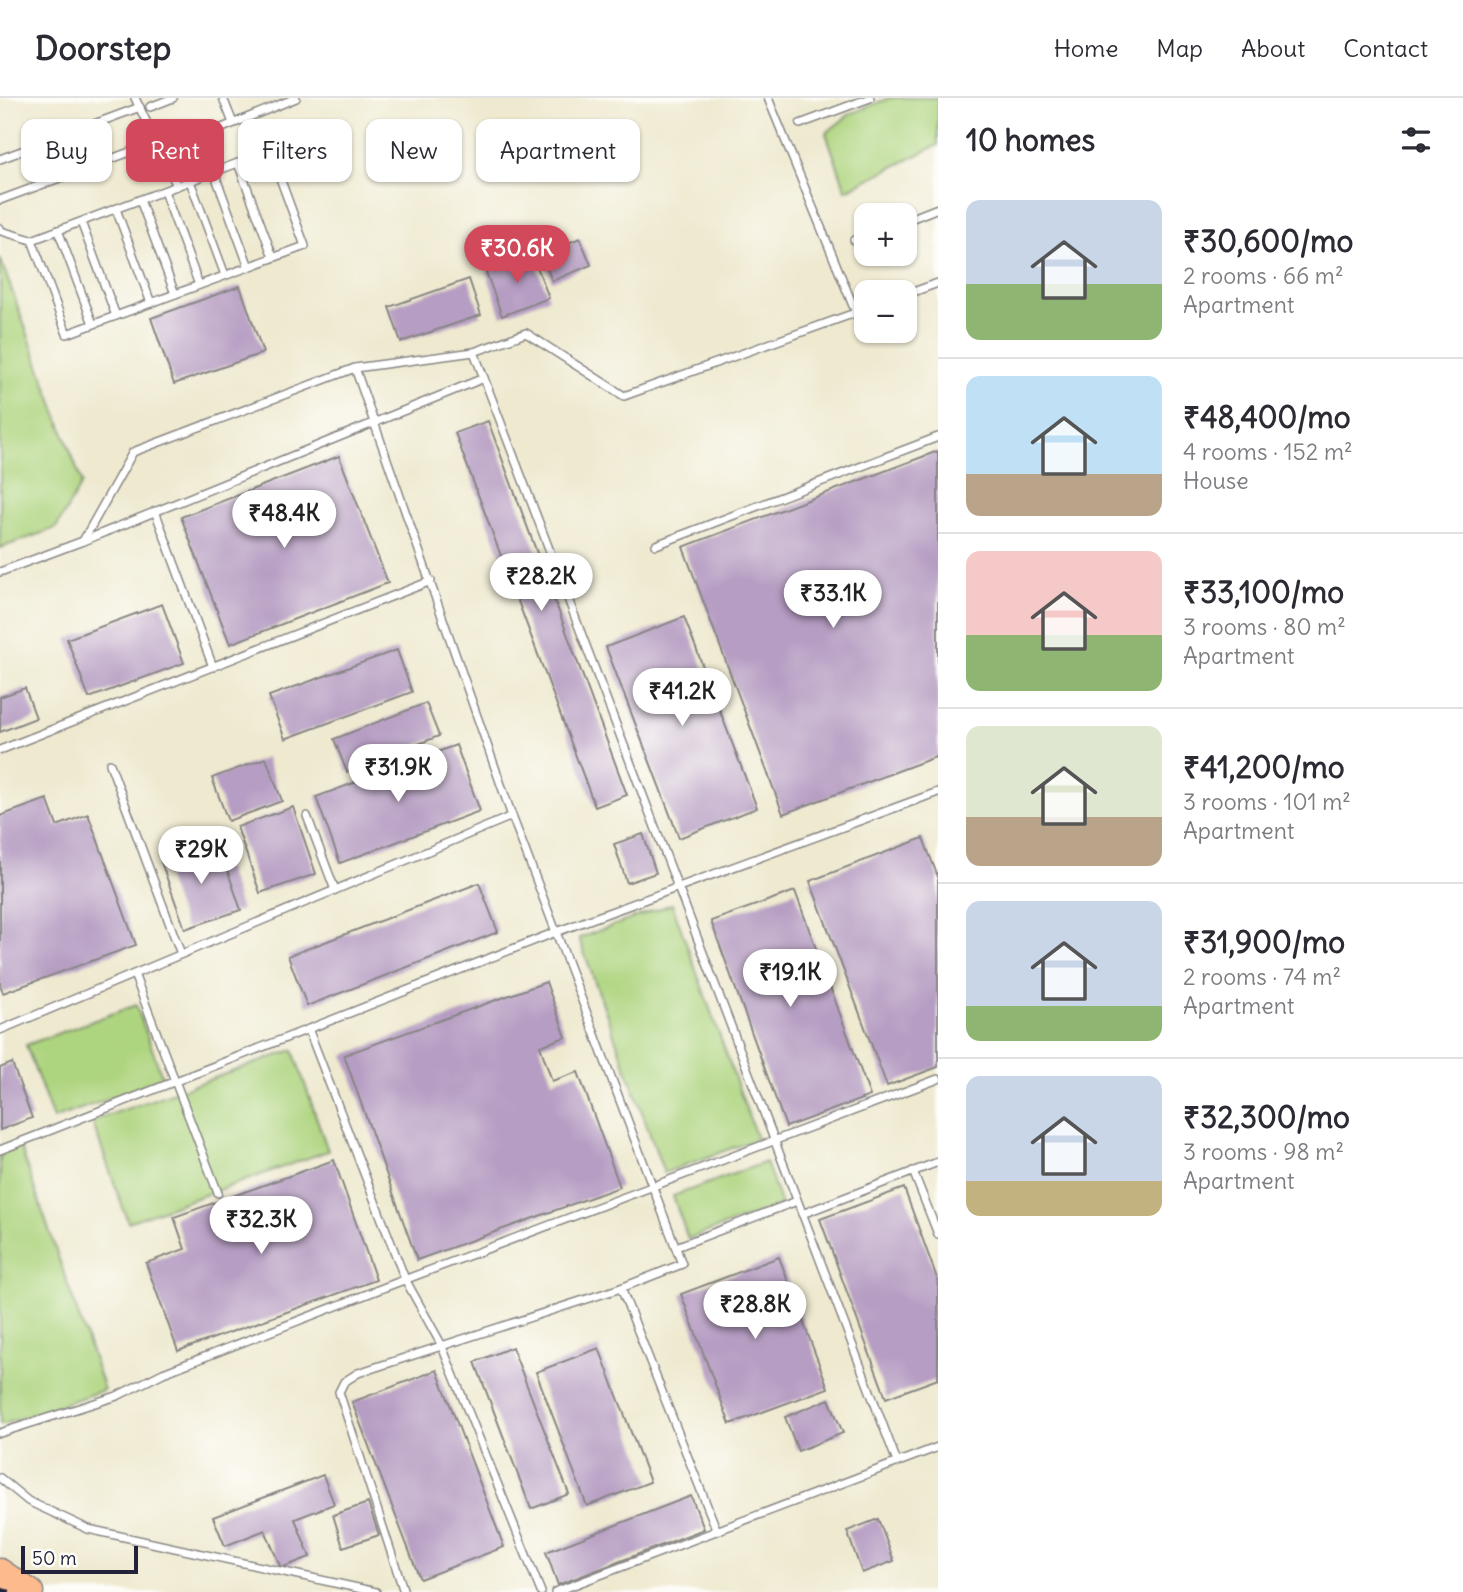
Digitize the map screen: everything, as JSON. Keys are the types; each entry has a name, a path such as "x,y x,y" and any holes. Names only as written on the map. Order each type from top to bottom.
{"highway":[{"path":"0,1571 31,1592"}],"lane":[{"path":"135,98 146,119"},
{"path":"150,107 173,98"},
{"path":"223,98 233,123"},
{"path":"224,127 296,98"},
{"path":"768,98 854,308"},
{"path":"800,124 870,98"},
{"path":"0,159 140,107"},
{"path":"0,200 126,153"},
{"path":"224,168 238,163"},
{"path":"175,182 177,186"},
{"path":"0,228 1,231 32,240 187,182"},
{"path":"190,182 225,275"},
{"path":"218,182 249,267"},
{"path":"245,182 273,257"},
{"path":"32,240 67,334 305,246 281,182"},
{"path":"164,191 200,285"},
{"path":"140,200 175,294"},
{"path":"917,216 938,208"},
{"path":"116,209 151,303"},
{"path":"81,222 116,316"},
{"path":"58,230 93,324"},
{"path":"917,291 938,283"},
{"path":"83,541 133,452 355,368 474,352 526,333 624,396 854,314"},
{"path":"474,352 897,1462"},
{"path":"355,368 512,816 682,1264 621,1288 441,1344 358,1373 344,1382 339,1392 404,1592"},
{"path":"0,572 83,541 484,378"},
{"path":"656,545 938,437"},
{"path":"155,511 213,667"},
{"path":"0,750 431,581"},
{"path":"110,764 181,954"},
{"path":"0,1150 556,932 938,792"},
{"path":"307,816 335,890"},
{"path":"0,1030 512,816"},
{"path":"134,974 218,1193"},
{"path":"309,1031 405,1279 441,1344 541,1592"},
{"path":"0,1433 117,1396 163,1374 405,1279 938,1079"},
{"path":"802,1214 938,1162"},
{"path":"914,1171 938,1234"},
{"path":"676,1248 797,1201"},
{"path":"621,1288 717,1531"},
{"path":"555,1592 938,1447"},
{"path":"0,1478 28,1501 88,1530 376,1592"}],"green space":[{"path":"889,98 938,98 938,145 846,190 826,133 850,114"},
{"path":"0,258 82,483 56,528 0,548"},
{"path":"672,904 757,1139 664,1173 579,938"},
{"path":"136,1005 163,1079 53,1119 26,1045"},
{"path":"293,1050 328,1151 128,1222 92,1121"},
{"path":"20,1146 104,1390 0,1424 0,1154"},
{"path":"766,1162 781,1205 688,1239 673,1196"}],"building":[{"path":"580,238 591,265 552,281 541,254"},
{"path":"532,254 549,298 502,316 486,272"},
{"path":"469,279 481,315 401,342 389,307"},
{"path":"240,286 263,353 174,384 151,318"},
{"path":"488,421 627,795 595,807 455,433"},
{"path":"938,451 938,756 783,814 683,547"},
{"path":"339,456 388,583 230,644 181,517"},
{"path":"162,604 184,663 89,698 67,639"},
{"path":"684,617 757,808 679,838 606,647"},
{"path":"397,650 412,692 285,739 269,696"},
{"path":"25,688 36,718 0,732 0,697"},
{"path":"426,703 439,736 347,772 334,739"},
{"path":"456,745 480,811 340,863 316,797"},
{"path":"266,758 282,801 228,821 212,778"},
{"path":"47,799 57,826 88,814 136,945 3,993 0,984 0,816"},
{"path":"293,807 316,874 260,893 237,827"},
{"path":"643,834 656,873 627,883 614,844"},
{"path":"923,838 938,877 938,1067 887,1086 810,881"},
{"path":"218,843 241,910 185,929 161,862"},
{"path":"479,883 498,932 307,1006 288,956"},
{"path":"795,891 870,1096 786,1127 711,921"},
{"path":"546,982 566,1037 540,1046 552,1081 578,1072 620,1187 417,1260 344,1055"},
{"path":"12,1063 32,1118 0,1130 0,1068"},
{"path":"334,1160 376,1280 178,1351 146,1263 185,1249 174,1217"},
{"path":"904,1188 938,1281 938,1379 886,1398 820,1219"},
{"path":"779,1257 828,1388 730,1424 681,1294"},
{"path":"512,1347 569,1494 531,1509 475,1362"},
{"path":"599,1348 650,1482 587,1506 536,1372"},
{"path":"437,1370 504,1547 420,1579 352,1402"},
{"path":"829,1399 843,1433 798,1451 785,1417"},
{"path":"323,1475 334,1504 295,1519 310,1557 281,1568 265,1530 225,1546 213,1517"},
{"path":"691,1496 704,1529 558,1585 546,1552"},
{"path":"368,1503 379,1535 343,1547 333,1515"},
{"path":"878,1519 894,1561 862,1573 847,1531"}],"railway":[{"path":"0,1590 10,1592"}]}
